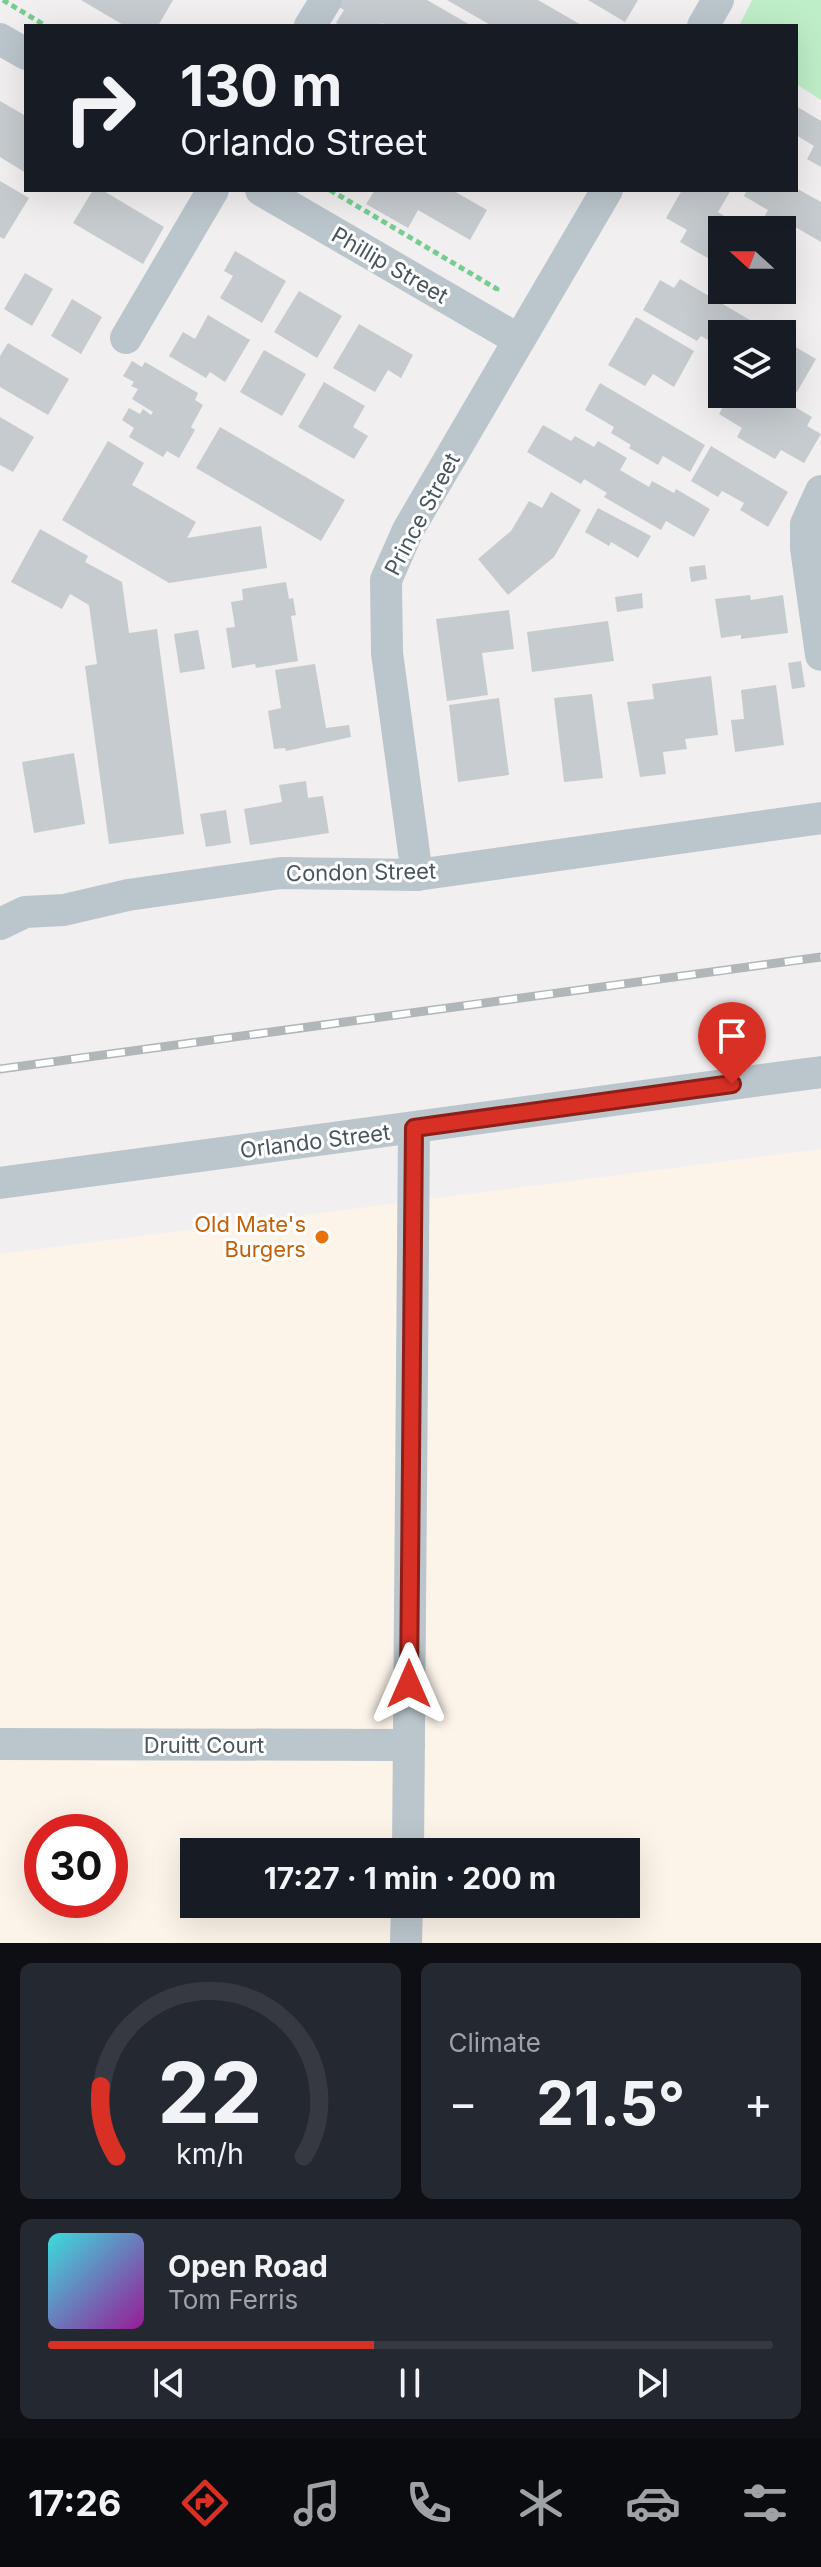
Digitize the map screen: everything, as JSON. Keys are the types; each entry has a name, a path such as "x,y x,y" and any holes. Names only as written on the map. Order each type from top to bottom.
{"street":[{"path":"311,24 326,0"},
{"path":"704,24 718,0"},
{"path":"0,39 24,53"},
{"path":"126,338 212,192"},
{"name":"Phillip Street","path":"264,192 519,340"},
{"name":"Prince Street","path":"417,875 387,653 386,580 408,530 606,192"},
{"path":"821,491 806,524 806,536 821,655"},
{"name":"Condon Street","path":"0,924 25,912 64,910 128,895 281,873 417,875 821,818"},
{"name":"Orlando Street","path":"0,1183 821,1072"},
{"path":"408,1838 414,1128"},
{"name":"Druitt Court","path":"0,1744 409,1745"},
{"path":"406,1943 407,1918"}],"path":[{"path":"3,0 43,24"},
{"path":"333,192 497,289 491,298"}],"shaded area":[{"path":"821,1149 821,1943 0,1943 0,1254"}],"green space":[{"path":"752,0 821,0 821,100 798,85 798,24 740,24"}],"building":[{"path":"81,0 173,0 159,24 122,24"},
{"path":"341,0 427,0 469,24 338,24 344,10 337,6"},
{"path":"447,0 538,0 580,24 489,24"},
{"path":"588,0 638,0 625,22"},
{"path":"0,101 24,115 24,172 0,157"},
{"path":"798,107 821,121 821,167 807,159 814,146 798,136"},
{"path":"0,181 29,198 4,239 0,237"},
{"path":"798,189 821,202 821,242 796,227 796,216 765,216 768,210 744,196 746,192 798,192"},
{"path":"92,192 105,192 164,227 143,264 73,223"},
{"path":"374,192 456,192 487,210 470,240 418,210 408,228 366,204"},
{"path":"681,192 730,192 718,212 724,216 708,216 708,258 680,242 687,230 666,218"},
{"path":"235,251 286,281 262,323 220,298 233,276 224,271"},
{"path":"25,273 53,289 32,326 4,309"},
{"path":"680,279 708,295 708,304 723,304 750,320 708,320 708,340 701,336 697,341 643,310 660,280 674,288"},
{"path":"299,291 342,316 317,358 274,332"},
{"path":"72,299 102,317 81,354 51,336"},
{"path":"208,315 250,340 225,382 210,372 206,378 169,356 183,332 195,339"},
{"path":"636,317 694,351 674,387 653,374 645,386 608,365"},
{"path":"359,324 413,355 401,378 388,370 375,392 333,368"},
{"path":"8,343 69,379 48,415 0,387 0,356"},
{"path":"796,347 816,359 796,391"},
{"path":"264,350 306,374 282,416 240,392"},
{"path":"132,361 142,367 145,362 198,393 195,400 203,405 191,427 195,430 179,458 167,451 163,457 129,437 134,428 122,420 129,408 140,414 143,409 151,415 153,412 132,399 138,389 131,386 134,382 123,376"},
{"path":"324,382 365,406 353,427 368,436 354,459 298,427"},
{"path":"600,383 705,445 690,472 663,456 658,465 629,448 631,445 611,433 614,427 585,410"},
{"path":"722,408 796,408 812,417 807,426 821,434 804,463 781,450 775,459 737,437 742,428 719,414"},
{"path":"0,417 34,437 13,472 0,465"},
{"path":"543,425 571,441 575,436 594,447 598,441 627,458 620,470 649,487 652,481 674,493 676,489 710,509 694,537 666,521 661,530 604,497 607,493 584,479 581,484 527,452"},
{"path":"220,427 345,500 321,541 196,468"},
{"path":"108,441 144,463 132,485 196,522 187,538 261,526 267,568 169,583 62,520"},
{"path":"711,446 788,492 768,527 740,510 744,503 722,491 718,497 691,481"},
{"path":"551,492 581,510 554,557 508,595 478,559 511,531 529,501 542,508"},
{"path":"598,508 651,536 638,558 611,542 609,546 585,532"},
{"path":"40,529 88,556 85,562 122,582 129,633 157,629 184,834 109,844 85,666 97,664 89,605 70,594 62,609 11,582"},
{"path":"705,565 707,579 691,582 689,567"},
{"path":"286,582 296,615 291,616 298,661 256,668 255,664 232,668 226,628 235,627 231,602 243,600 242,589"},
{"path":"642,593 643,608 617,612 615,597"},
{"path":"750,595 751,600 783,595 788,633 741,639 741,635 721,638 715,599"},
{"path":"509,610 514,649 482,653 488,695 447,701 436,619"},
{"path":"608,621 614,661 532,672 527,632"},
{"path":"198,630 205,669 180,673 174,634"},
{"path":"801,661 805,687 792,689 788,663"},
{"path":"315,664 326,728 349,725 351,737 286,751 285,748 274,749 268,711 281,708 275,670"},
{"path":"711,676 718,735 685,739 687,749 663,752 666,774 640,777 627,702 654,699 652,684"},
{"path":"776,685 784,745 735,752 731,720 744,719 741,690"},
{"path":"592,694 603,778 564,782 554,698"},
{"path":"499,698 509,775 458,782 449,705"},
{"path":"74,753 85,824 34,833 22,762"},
{"path":"306,781 308,798 323,796 329,833 250,845 244,809 282,802 279,785"},
{"path":"226,810 231,843 206,847 200,814"}],"railway":[{"path":"0,1069 821,957"}],"place":[{"name":"Old Mate's Burgers","path":"322,1237"}],"route":[{"path":"409,1684 414,1128 732,1084"}]}
